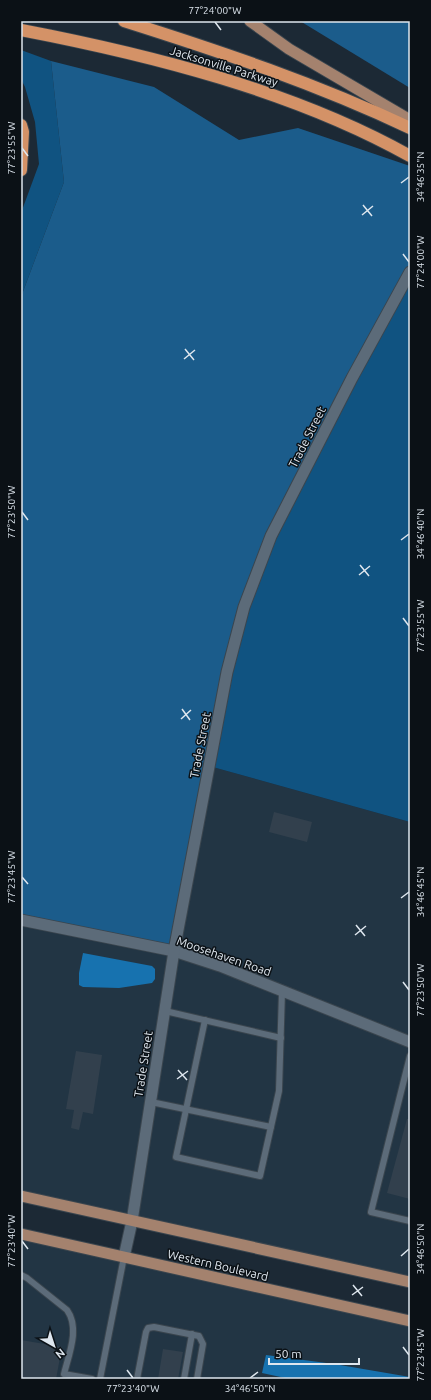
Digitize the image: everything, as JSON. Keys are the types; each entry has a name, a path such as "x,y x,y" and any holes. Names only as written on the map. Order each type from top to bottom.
{"highway":[{"name":"Jacksonville Parkway","path":"124,21 227,54 354,101 410,128"},
{"name":"Jacksonville Parkway","path":"21,30 144,56 265,92 374,136 410,156"},
{"path":"21,124 23,132 21,170"}],"main road":[{"path":"250,21 289,49 410,120"},
{"name":"Western Boulevard","path":"21,1196 410,1282"},
{"name":"Western Boulevard","path":"21,1234 410,1321"}],"street":[{"name":"Trade Street","path":"124,1257 132,1221 174,951 227,672 244,607 271,536 352,378 410,272"},
{"name":"Moosehaven Road","path":"21,920 174,951 220,966 410,1042"}],"lane":[{"path":"205,1020 188,1109 176,1157 260,1176 279,1091 282,991"},
{"path":"165,1011 281,1038"},
{"path":"410,1056 371,1212 410,1221"},
{"path":"151,1102 271,1126"},
{"path":"100,1379 124,1257"},
{"path":"21,1275 28,1278 67,1310 71,1316 73,1330 64,1374 92,1379"},
{"path":"137,1379 146,1332 148,1328 154,1327 192,1334 199,1336 203,1340 197,1379"},
{"path":"184,1379 192,1334"}],"shaded area":[{"path":"300,21 410,21 410,88"},
{"path":"21,50 51,61 64,182 21,297 21,213 39,164 35,122 25,87 21,79"},
{"path":"51,61 154,87 239,140 298,128 410,166 410,272 314,454 244,607 174,951 21,921 21,297 64,182"},
{"path":"410,272 410,822 209,766 227,672 271,536"},
{"path":"209,766 410,822 410,1282 21,1196 21,920"},
{"path":"83,953 152,966 155,969 155,979 152,983 119,988 83,987 79,985 79,973"},
{"path":"21,1234 410,1321 410,1379 21,1379"},
{"path":"266,1355 334,1364 410,1377 410,1379 290,1379 262,1373"}],"building":[{"path":"274,812 312,822 307,842 269,832"},
{"path":"76,1051 102,1055 93,1114 83,1112 79,1130 71,1128 74,1110 66,1109"},
{"path":"407,1119 410,1119 410,1199 387,1193"},
{"path":"21,1340 62,1347 56,1379 21,1379"},
{"path":"163,1349 183,1352 178,1379 158,1379"}]}
